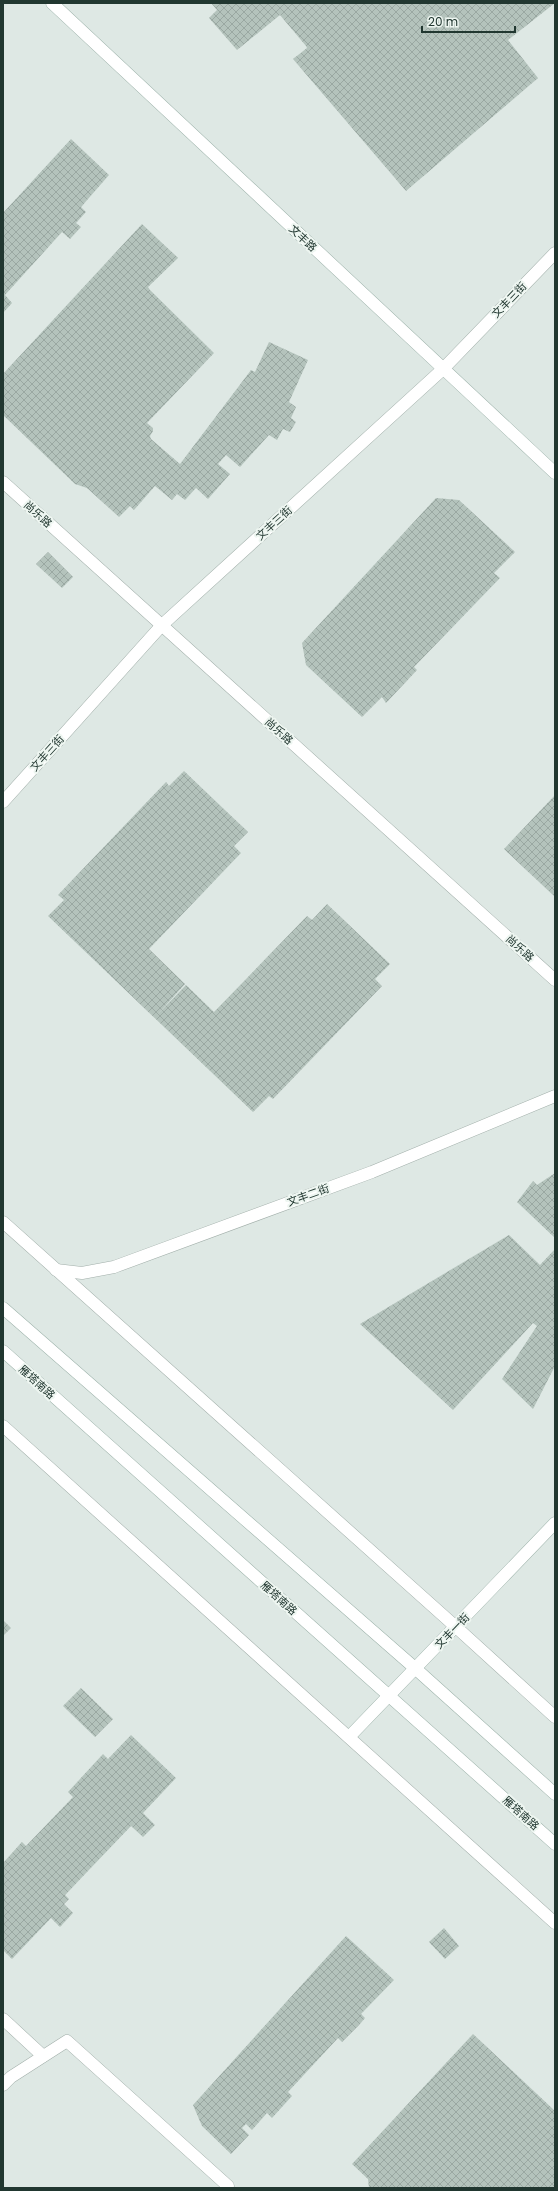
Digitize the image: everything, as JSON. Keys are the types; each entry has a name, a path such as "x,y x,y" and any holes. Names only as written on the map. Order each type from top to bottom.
{"street":[{"name":"文丰路","path":"52,3 555,473"},
{"name":"文丰三街","path":"3,802 162,625 443,369 555,253"},
{"name":"尚乐路","path":"3,482 555,980"},
{"name":"文丰二街","path":"56,1270 82,1273 114,1267 372,1172 555,1096"},
{"path":"3,1222 456,1626 555,1717"},
{"path":"3,1308 416,1669 555,1794"},
{"name":"雁塔南路","path":"3,1351 555,1844"},
{"path":"3,1426 555,1923"},
{"name":"文丰一街","path":"349,1737 390,1697 555,1523"},
{"path":"3,2019 43,2056"},
{"path":"3,2085 11,2076 67,2041 228,2186"}],"building":[{"path":"211,3 555,3 508,40 538,78 406,191 293,59 307,48 280,15 237,50 209,18 217,10"},
{"path":"71,139 109,175 81,207 86,212 76,223 81,227 70,239 62,232 5,295 12,303 3,313 3,213"},
{"path":"142,224 178,258 148,287 214,353 147,423 153,428 150,436 151,439 180,464 251,370 255,372 269,342 308,360 289,402 296,407 291,418 296,422 290,432 283,429 277,440 269,435 240,467 226,455 218,464 230,474 208,499 196,488 185,500 177,494 172,500 155,486 134,510 130,506 119,517 87,488 75,484 3,415 3,374"},
{"path":"436,498 459,500 515,552 494,573 500,578 414,667 417,670 386,703 382,697 362,717 306,665 302,643"},
{"path":"48,552 73,577 62,588 36,564"},
{"path":"184,771 248,832 234,846 241,853 149,949 185,984 157,1015 186,985 214,1012 307,916 312,920 327,904 390,964 375,979 382,986 273,1099 269,1096 253,1112 48,916 64,900 58,895 166,782 169,786"},
{"path":"555,795 555,897 504,849"},
{"path":"555,1173 555,1238 517,1202 533,1181 537,1185"},
{"path":"509,1235 540,1265 555,1249 555,1366 533,1409 502,1379 537,1326 533,1323 453,1410 360,1324"},
{"path":"3,1620 11,1628 3,1636"},
{"path":"81,1688 113,1719 95,1737 63,1706"},
{"path":"131,1735 176,1778 143,1813 155,1825 143,1837 131,1826 65,1895 69,1899 64,1904 73,1913 60,1927 51,1918 12,1959 3,1950 3,1863 22,1842 26,1846 73,1797 68,1792 103,1754 108,1759"},
{"path":"444,1928 459,1946 445,1959 429,1942"},
{"path":"346,1936 394,1980 361,2014 365,2018 359,2025 342,2042 338,2038 288,2092 292,2096 272,2118 267,2113 252,2130 246,2124 242,2128 249,2135 231,2154 202,2126 193,2105"},
{"path":"473,2034 555,2111 555,2188 369,2188 368,2179 352,2164"}]}
